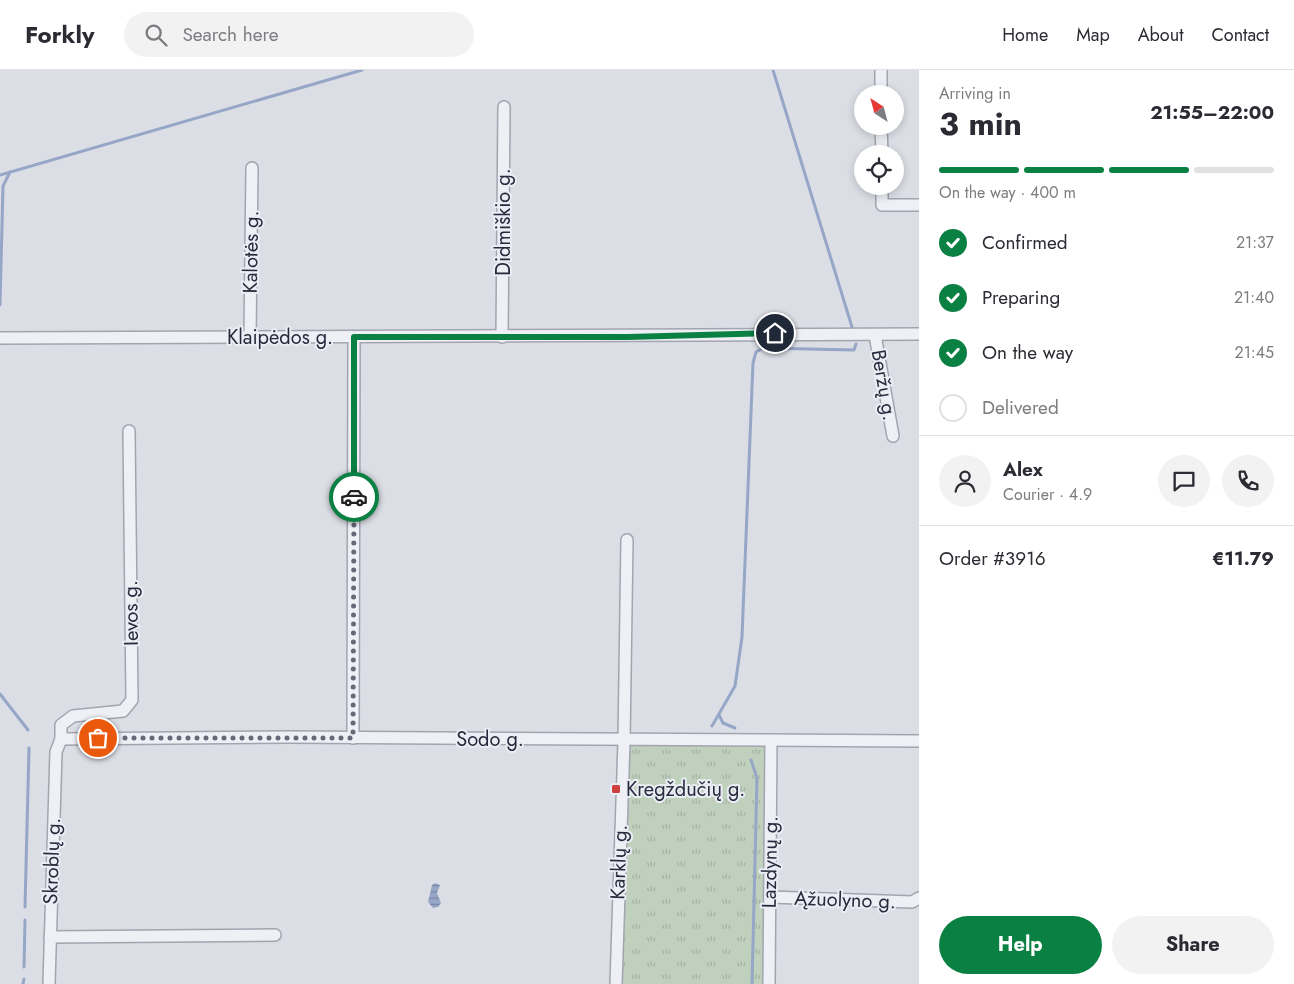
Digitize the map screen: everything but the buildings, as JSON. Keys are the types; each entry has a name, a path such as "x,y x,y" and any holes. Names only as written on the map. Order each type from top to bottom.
{"street":[{"path":"881,70 881,85"},
{"name":"Didmiškio g.","path":"502,337 504,106"},
{"name":"Kalotės g.","path":"250,336 252,168"},
{"path":"882,195 882,205 919,205"},
{"name":"Klaipėdos g.","path":"0,338 250,336 628,337 745,334 919,334"},
{"name":"Beržų g.","path":"875,335 893,436"},
{"path":"353,738 354,337"},
{"name":"Ievos g.","path":"61,739 61,725 66,719 83,714 123,712 130,706 132,700 128,431"},
{"path":"624,741 626,540"},
{"name":"Sodo g.","path":"61,739 353,738 624,741 919,741"},
{"name":"Skroblų g.","path":"49,984 56,752 61,739"},
{"name":"Lazdynų g.","path":"769,984 772,740"},
{"name":"Karklų g.","path":"616,984 624,741"},
{"name":"Ąžuolyno g.","path":"770,897 912,902 919,898"},
{"path":"50,937 275,935"}],"green space":[{"path":"771,740 769,984 616,984 624,741"}],"water":[{"path":"435,883 440,885 437,893 441,903 438,907 433,908 428,902 432,885"}],"waterway":[{"path":"0,175 362,70"},
{"path":"773,70 852,327"},
{"path":"0,305 3,186 10,172"},
{"path":"712,726 735,686 742,637 753,363 756,352 763,348 854,350 856,344"},
{"path":"0,694 28,730"},
{"path":"719,715 723,723 735,728"},
{"path":"25,907 29,748"},
{"path":"751,760 757,778 752,984"},
{"path":"24,967 25,920"},
{"path":"23,984 24,979"}],"way so far":[{"path":"98,738 353,738 354,497"}],"place":[{"name":"Kregždučių g.","path":"616,789"}],"route":[{"path":"354,497 354,337 628,337 775,333"}]}
